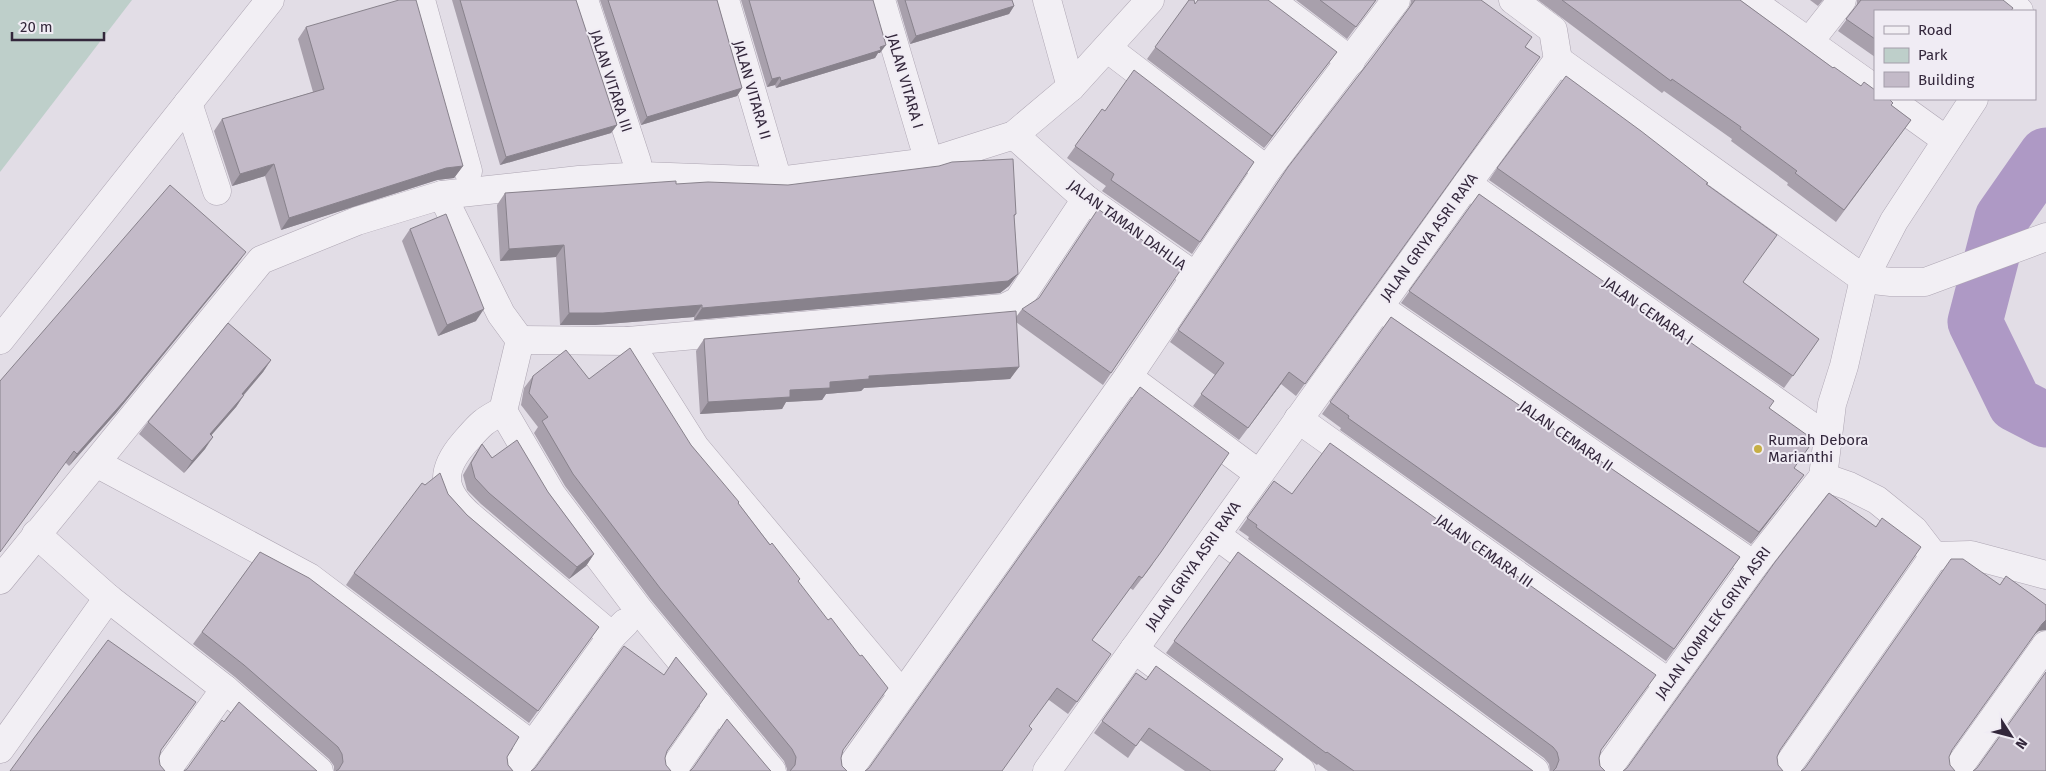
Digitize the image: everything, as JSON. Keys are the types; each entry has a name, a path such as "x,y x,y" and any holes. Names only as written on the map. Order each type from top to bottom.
{"street":[{"path":"0,340 270,0"},
{"path":"421,0 468,171"},
{"name":"JALAN VITARA III","path":"584,0 637,162"},
{"name":"JALAN VITARA II","path":"725,0 778,181"},
{"name":"JALAN VITARA I","path":"881,0 929,162"},
{"path":"1047,0 1072,87"},
{"path":"0,580 261,260 357,221 442,194 579,180 643,176 778,181 929,162 1014,135 1072,87 1150,0"},
{"path":"1270,0 1351,61"},
{"path":"848,771 1128,377 1268,170 1396,0"},
{"path":"1513,0 1553,30 1558,60 1864,279 1891,282 1925,282 2046,237"},
{"path":"1750,0 1874,88"},
{"path":"1809,42 1842,0"},
{"path":"2006,0 2018,10"},
{"path":"1107,48 1268,170"},
{"name":"JALAN GRIYA ASRI RAYA","path":"1049,770 1298,419 1558,60"},
{"path":"1890,100 1946,140"},
{"path":"1934,556 1914,530 1877,500 1849,486 1823,477 1832,404 1844,366 1864,279 1894,221 1973,100"},
{"path":"188,103 217,191"},
{"name":"JALAN TAMAN DAHLIA","path":"1014,135 1086,199 1195,276"},
{"name":"JALAN CEMARA I","path":"1467,184 1828,438"},
{"path":"442,194 501,314 520,340 503,411 552,496 639,610 772,771"},
{"path":"520,340 628,341 1004,308 1018,301 1086,199"},
{"name":"JALAN CEMARA II","path":"1379,307 1754,565"},
{"path":"628,341 695,447 902,694"},
{"path":"1128,377 1259,474"},
{"path":"503,411 484,420 456,452 448,466 446,475 452,497 470,516 612,636"},
{"name":"JALAN CEMARA III","path":"1298,419 1669,683"},
{"path":"96,463 309,577 532,745"},
{"name":"JALAN KOMPLEK GRIYA ASRI","path":"1606,771 1754,565 1823,477"},
{"path":"36,534 108,598 225,689 319,771"},
{"path":"1216,535 1535,771"},
{"path":"1934,556 1971,555 2046,575"},
{"path":"1784,771 1934,556"},
{"path":"0,749 108,598"},
{"path":"514,771 612,636 639,610"},
{"path":"1956,771 2046,645"},
{"path":"1134,649 1301,771"},
{"path":"166,771 225,689"},
{"path":"672,771 718,705"}],"green space":[{"path":"0,0 132,0 0,172"}],"building":[{"path":"399,0 416,0 463,166 446,168 289,218 274,164 240,174 222,119 324,89 306,27"},
{"path":"460,0 576,0 617,125 506,157"},
{"path":"608,0 717,0 742,88 647,117"},
{"path":"749,0 873,0 886,45 880,47 881,50 781,81 780,77 772,79"},
{"path":"905,0 1012,0 1014,6 916,36"},
{"path":"1189,0 1194,0 1195,4 1198,0 1268,0 1337,52 1272,136 1155,47"},
{"path":"1320,0 1376,0 1356,27"},
{"path":"1415,0 1481,0 1532,37 1525,47 1540,57 1305,384 1289,372 1248,428 1201,394 1224,363 1178,330 1288,167"},
{"path":"1562,0 1740,0 1833,68 1861,86 1864,82 1874,89 1874,100 1890,100 1893,103 1891,105 1911,120 1844,210 1795,173 1797,171 1740,129 1741,127 1672,79 1671,81"},
{"path":"1861,0 2003,0 2013,8 2012,10 1874,10 1874,38 1846,19"},
{"path":"1134,70 1254,162 1200,242 1111,180 1114,174 1075,146 1102,109 1105,111"},
{"path":"1566,76 1641,131 1708,183 1706,184 1777,235 1743,282 1819,339 1793,376 1497,168"},
{"path":"1013,159 1018,274 1008,281 702,308 702,305 603,313 569,313 564,245 509,249 505,193 676,181 676,184 708,182 788,185 939,166 952,162"},
{"path":"170,185 246,252 124,401 77,454 74,451 0,552 0,381"},
{"path":"1479,194 1774,401 1769,408 1814,440 1794,468 1804,475 1759,532 1409,291"},
{"path":"1098,209 1182,268 1111,373 1022,309 1039,298"},
{"path":"446,214 484,309 447,325 410,229"},
{"path":"1016,311 1019,367 869,376 869,379 830,382 830,388 790,390 790,397 708,402 704,339"},
{"path":"1391,317 1740,557 1674,649 1348,418 1349,416 1330,402"},
{"path":"228,323 271,360 210,434 213,437 192,461 148,422"},
{"path":"630,348 691,445 739,502 770,545 772,543 828,620 831,618 860,656 862,655 888,688 843,750 842,766 847,771 790,771 795,765 796,757 792,749 660,588 573,474 542,421 548,417 529,393 533,376 566,350 589,379"},
{"path":"1140,387 1229,453 1142,578 1139,576 1092,640 1111,654 1077,702 1057,688 1029,726 1032,729 1002,771 865,771 869,768"},
{"path":"517,440 548,492 594,554 577,567 489,493 475,478 471,463 482,444 492,458"},
{"path":"1330,443 1656,675 1601,750 1600,766 1605,771 1553,771 1559,760 1557,752 1553,747 1256,527 1257,525 1247,518 1274,481 1292,494"},
{"path":"440,473 448,494 467,515 599,627 538,711 354,573 422,483 425,485"},
{"path":"1829,493 1876,527 1882,518 1921,547 1780,750 1777,757 1778,765 1783,771 1623,771 1775,562"},
{"path":"260,552 309,578 519,737 507,757 508,765 513,771 336,771 343,762 342,754 338,747 244,665 202,632"},
{"path":"1238,552 1533,771 1354,771 1326,753 1174,641"},
{"path":"1951,559 1963,559 2000,585 2006,576 2046,605 2046,620 1952,750 1949,757 1950,765 1955,771 1801,771 1805,768"},
{"path":"108,640 196,702 161,750 160,765 165,771 10,771 34,738"},
{"path":"624,646 664,675 676,657 707,694 667,751 666,765 671,771 531,771 535,768"},
{"path":"1156,666 1283,759 1274,771 1211,771 1149,728 1136,746 1102,721 1136,673 1146,680"},
{"path":"2046,672 2046,771 1973,771 1977,768"},
{"path":"239,702 317,771 184,771 222,720 224,722"},
{"path":"727,719 771,771 690,771"}],"waterway":[{"path":"2046,155 2002,218 1975,322 2015,404 2046,420"}],"place":[{"name":"Rumah Debora Marianthi","path":"1758,449"}]}
